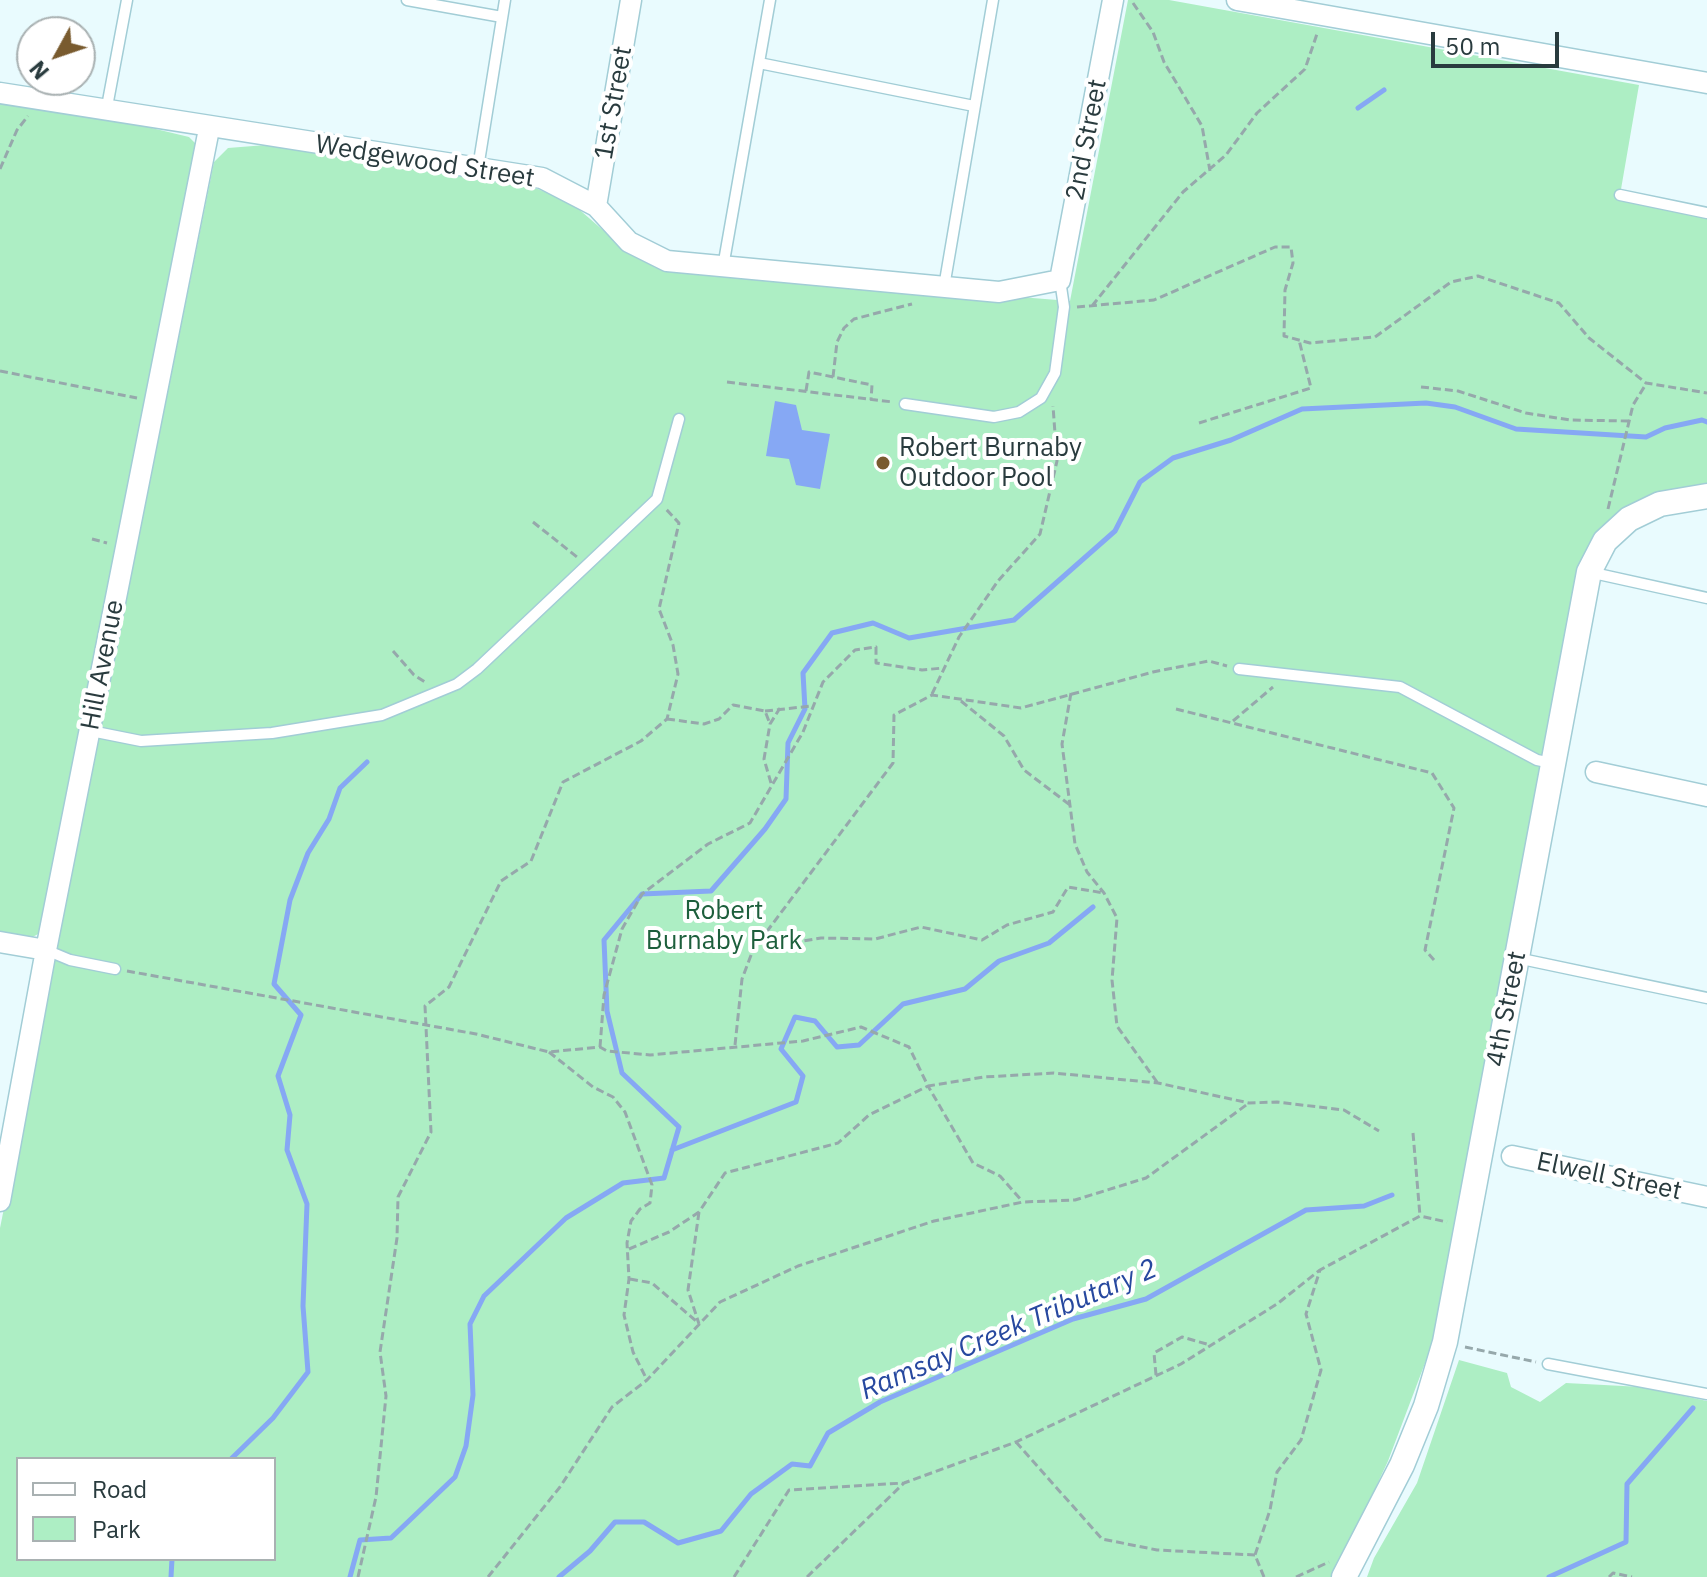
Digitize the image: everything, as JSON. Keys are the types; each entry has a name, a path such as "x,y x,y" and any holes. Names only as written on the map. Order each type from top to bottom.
{"street":[{"name":"1st Street","path":"596,206 631,0"},
{"name":"2nd Street","path":"1060,280 1113,0"},
{"path":"1250,1 1707,83"},
{"name":"Wedgewood Street","path":"2,95 542,178 596,206 629,242 667,261 999,292 1060,280"},
{"name":"Hill Avenue","path":"0,1201 46,950 209,129"},
{"name":"4th Street","path":"1344,1577 1402,1465 1426,1406 1445,1342 1589,572 1605,541 1638,513 1660,504 1707,496"},
{"path":"1596,772 1707,796"},
{"path":"0,942 46,950"},
{"name":"Elwell Street","path":"1512,1156 1707,1197"}],"lane":[{"path":"106,112 127,0"},
{"path":"407,0 502,17"},
{"path":"478,168 505,0"},
{"path":"723,267 770,0"},
{"path":"944,287 993,0"},
{"path":"759,63 974,106"},
{"path":"1620,195 1707,213"},
{"path":"905,404 985,417 1002,416 1034,403 1049,386 1055,373 1064,307 1060,280"},
{"path":"91,731 141,741 272,733 382,715 442,691 477,669 657,499 679,419"},
{"path":"1589,572 1707,598"},
{"path":"1239,669 1400,687 1537,760 1554,763"},
{"path":"46,950 70,960 115,969"},
{"path":"1516,958 1707,998"},
{"path":"1548,1364 1707,1394"}],"path":[{"path":"1131,0 1153,32 1164,62 1202,126 1210,171"},
{"path":"1092,306 1183,192 1210,171 1257,113 1305,69 1319,28"},
{"path":"0,169 17,130 28,115 30,100"},
{"path":"1064,307 1154,300 1275,247 1291,247 1293,263 1285,290 1284,336 1310,343 1375,337 1451,282 1478,276 1559,303 1589,338 1646,383 1707,393"},
{"path":"833,377 837,342 844,328 854,319 911,305 916,284"},
{"path":"1199,423 1311,388 1299,340"},
{"path":"0,371 153,403"},
{"path":"806,391 809,372 872,385 871,400"},
{"path":"727,382 905,404"},
{"path":"1616,478 1633,405 1646,383"},
{"path":"932,695 943,668 998,581 1040,534 1057,461 1049,386"},
{"path":"1421,387 1458,391 1541,415 1628,421"},
{"path":"358,1577 376,1497 386,1396 380,1352 397,1238 398,1197 431,1132 425,1006 449,987 501,881 531,861 563,782 641,741 667,719 678,674 673,645 659,609 679,523 657,499"},
{"path":"533,522 588,565"},
{"path":"600,1047 604,995 622,929 642,894 708,844 750,823 803,732 823,682 855,650 876,647 876,663 922,670 943,668"},
{"path":"393,651 414,675 442,691"},
{"path":"735,1045 742,979 757,940 893,763 894,715 932,695 1021,708 1071,693 1209,661 1239,669"},
{"path":"1231,723 1288,674"},
{"path":"1071,693 1062,744 1075,844 1087,872 1104,893 1117,918 1112,980 1117,1026 1158,1083"},
{"path":"960,701 1004,736 1024,770 1070,805"},
{"path":"667,719 704,724 719,719 733,705 765,711 813,706"},
{"path":"771,783 764,759 770,724 780,708"},
{"path":"1176,709 1432,773 1454,808 1425,950 1434,960"},
{"path":"765,711 770,724"},
{"path":"757,940 786,944 821,938 875,939 921,927 982,940 1007,925 1053,912 1068,887 1104,893"},
{"path":"115,969 476,1034 549,1052 600,1047 607,1051 650,1055 803,1041 861,1027 909,1047 973,1163 1000,1176 1023,1202"},
{"path":"549,1052 593,1087 613,1097 633,1131 654,1194 631,1221 624,1315 633,1352 647,1380"},
{"path":"629,1249 669,1232 699,1212 725,1173 838,1143 869,1115 928,1086 984,1077 1054,1073 1158,1083 1249,1103 1277,1102 1344,1110 1379,1131"},
{"path":"488,1577 560,1487 612,1407 647,1380 720,1302 798,1266 934,1221 1023,1202 1075,1200 1146,1178 1249,1103"},
{"path":"1413,1133 1420,1216"},
{"path":"699,1212 688,1290 699,1324"},
{"path":"734,1577 789,1490 904,1483 1016,1442 1156,1376 1277,1304 1320,1270 1420,1216 1466,1226"},
{"path":"1264,1577 1255,1555 1270,1510 1277,1472 1301,1440 1321,1370 1306,1314 1320,1270"},
{"path":"629,1279 652,1283 699,1324"},
{"path":"1156,1376 1154,1353 1182,1337 1210,1345"},
{"path":"1445,1342 1548,1364"},
{"path":"1016,1442 1102,1539 1157,1550 1255,1555"},
{"path":"807,1577 904,1483"},
{"path":"1609,1577 1613,1573 1632,1577"}],"green space":[{"name":"Robert Burnaby Park","path":"1128,0 1169,0 1639,85 1620,195 1707,213 1707,484 1610,521 1436,1334 1388,1461 1334,1577 0,1577 0,1228 214,162 228,148 266,145 538,189 574,205 627,251 656,268 1070,301"},
{"path":"0,104 135,124 189,137 196,144 40,933 27,940 0,938"},
{"path":"1459,1360 1507,1373 1511,1387 1540,1402 1566,1383 1642,1387 1707,1401 1707,1577 1367,1577 1374,1558 1417,1483"}],"water":[{"path":"775,401 796,405 802,430 830,434 820,489 796,485 789,459 766,456"}],"waterway":[{"path":"1358,108 1384,90"},
{"path":"350,1577 360,1540 391,1538 455,1477 466,1446 473,1395 470,1324 484,1296 566,1218 623,1183 664,1178 679,1127 622,1073 607,1011 604,940 642,894 711,891 765,829 786,799 788,743 805,709 803,673 832,633 873,623 909,638 1014,620 1115,531 1140,482 1173,458 1231,440 1302,409 1426,403 1455,407 1516,429 1646,437 1665,428 1702,420 1707,422"},
{"path":"233,1457 273,1418 308,1372 303,1306 307,1204 287,1150 290,1115 278,1076 301,1015 274,984 290,900 308,853 329,819 340,788 367,762"},
{"path":"672,1150 796,1102 803,1076 781,1049 795,1017 815,1021 837,1047 859,1045 903,1004 965,989 999,961 1049,943 1093,907"},
{"name":"Ramsay Creek Tributary 2","path":"559,1577 590,1551 615,1522 644,1522 678,1543 721,1531 751,1494 792,1464 810,1466 828,1433 880,1402 1073,1319 1146,1299 1306,1210 1364,1206 1392,1195"},
{"path":"1549,1577 1626,1542 1627,1484 1693,1408"},
{"path":"171,1577 172,1561"}],"place":[{"name":"Robert Burnaby Outdoor Pool","path":"883,463"}]}
